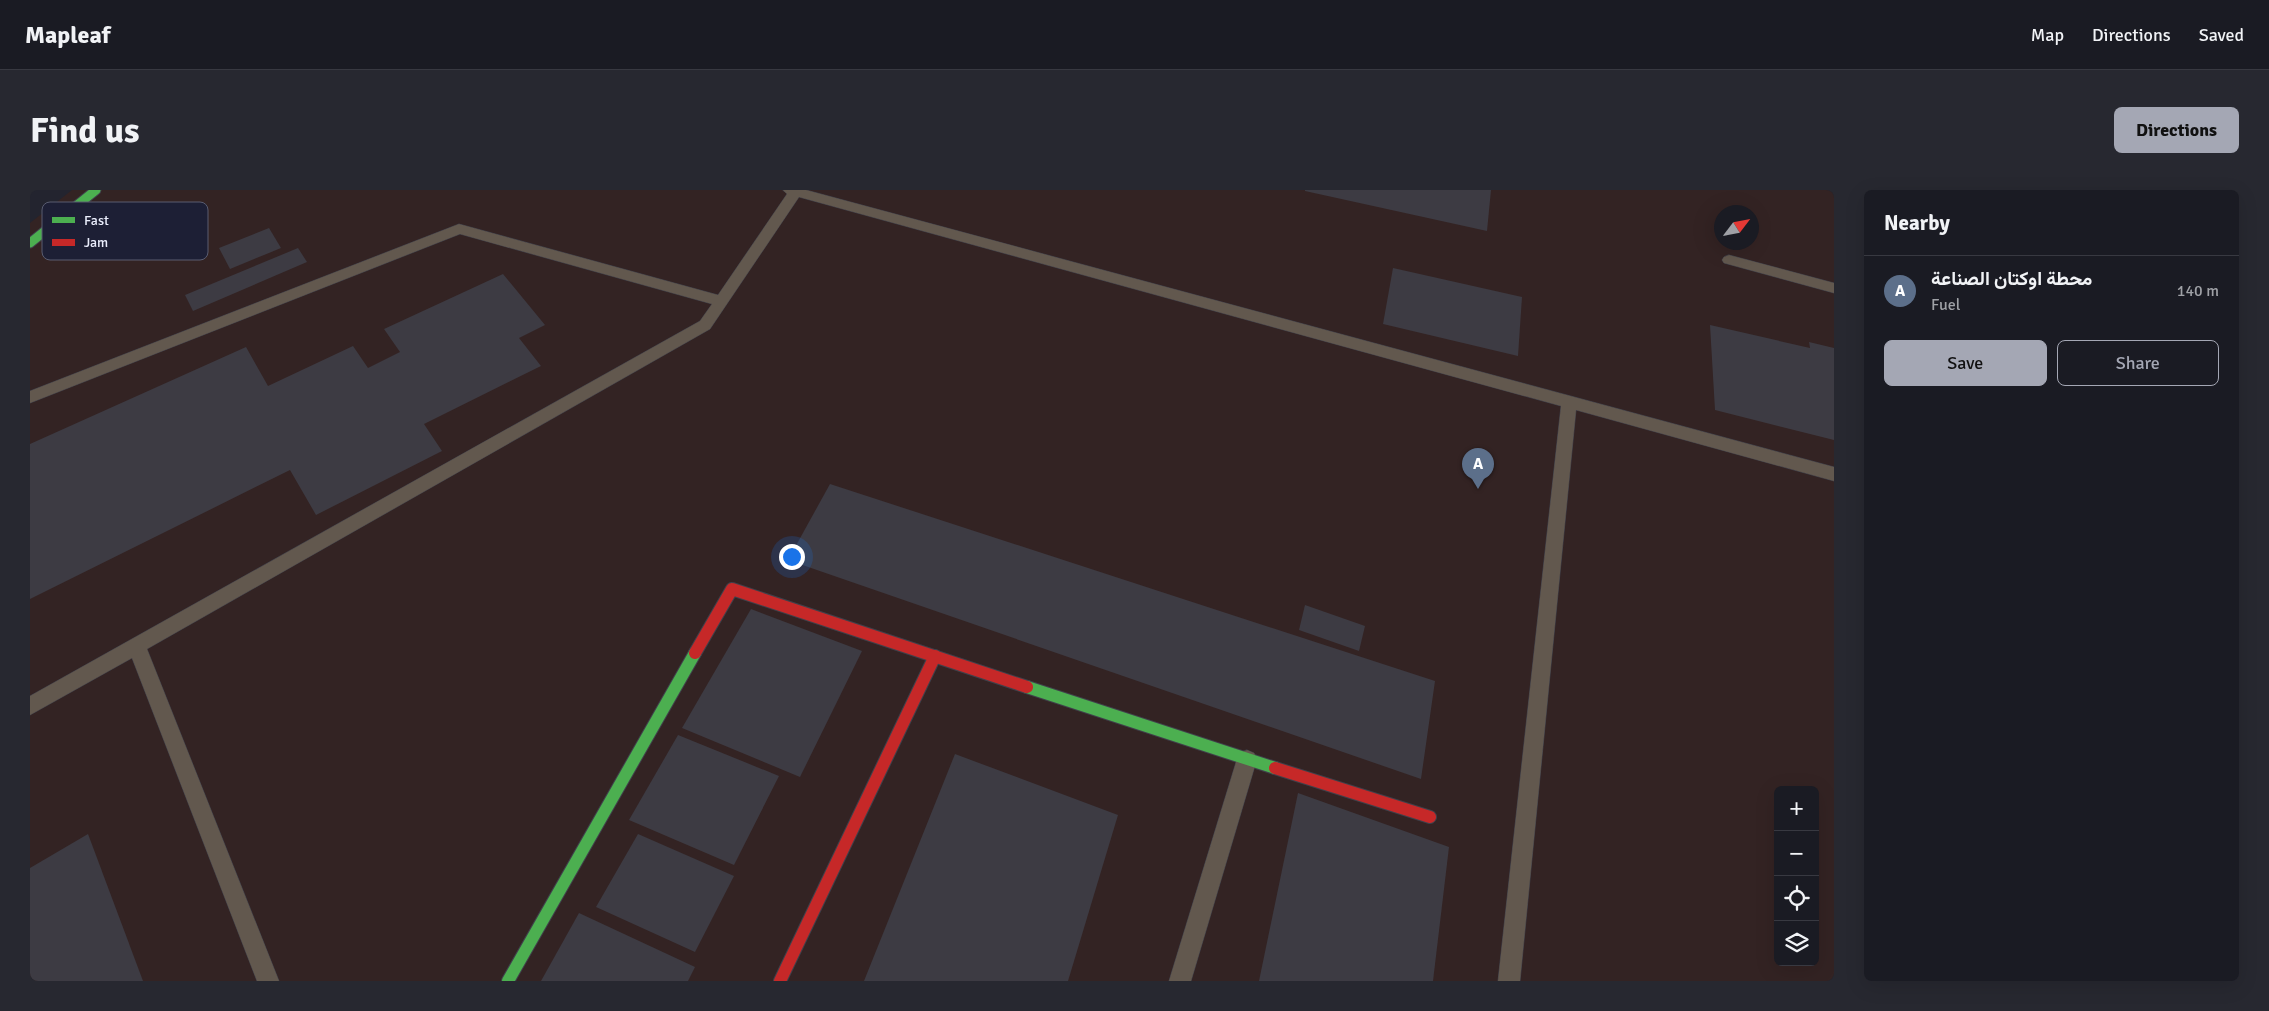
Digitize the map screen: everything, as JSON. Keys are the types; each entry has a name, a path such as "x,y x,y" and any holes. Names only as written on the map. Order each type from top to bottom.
{"street":[{"path":"81,202 96,190"},
{"path":"30,243 42,233"},
{"path":"508,981 732,589 1247,760 1430,817"},
{"path":"780,981 935,656"}],"lane":[{"path":"30,706 705,325 793,191 1834,474"},
{"path":"30,397 459,229 721,301"},
{"path":"1729,260 1834,288"},
{"path":"1509,981 1570,403"},
{"path":"137,646 268,981"},
{"path":"1180,981 1247,760"}],"shaded area":[{"path":"72,190 1834,190 1834,981 30,981 30,223 42,214 42,260 208,260 208,202 57,202"}],"building":[{"path":"1491,190 1487,231 1305,191"},
{"path":"269,228 281,248 230,269 219,248"},
{"path":"298,248 307,262 193,311 185,295"},
{"path":"1393,268 1522,297 1518,356 1383,324"},
{"path":"503,274 545,325 519,338 541,366 424,424 442,451 316,515 290,470 30,599 30,444 246,347 268,386 353,346 368,368 400,352 384,329"},
{"path":"1710,325 1810,348 1809,342 1834,348 1834,440 1715,410"},
{"path":"830,484 1435,681 1421,779 788,560"},
{"path":"1305,605 1365,626 1359,651 1299,630"},
{"path":"751,609 862,651 800,777 682,728"},
{"path":"678,735 779,776 734,865 629,820"},
{"path":"955,754 1118,815 1068,981 864,981"},
{"path":"1298,793 1449,847 1433,981 1259,981"},
{"path":"88,834 143,981 30,981 30,868"},
{"path":"638,834 734,876 695,952 596,907"},
{"path":"579,913 695,967 688,981 541,981"}],"traffic: fast":[{"path":"81,202 96,190"},
{"path":"30,243 42,233"},
{"path":"508,981 695,653"},
{"path":"1027,687 1275,768"}],"traffic: jam":[{"path":"695,653 732,589 1027,687"},
{"path":"780,981 935,656"},
{"path":"1275,768 1430,817"}],"place":[{"name":"محطة اوكتان الصناعة","path":"1478,489"}]}
